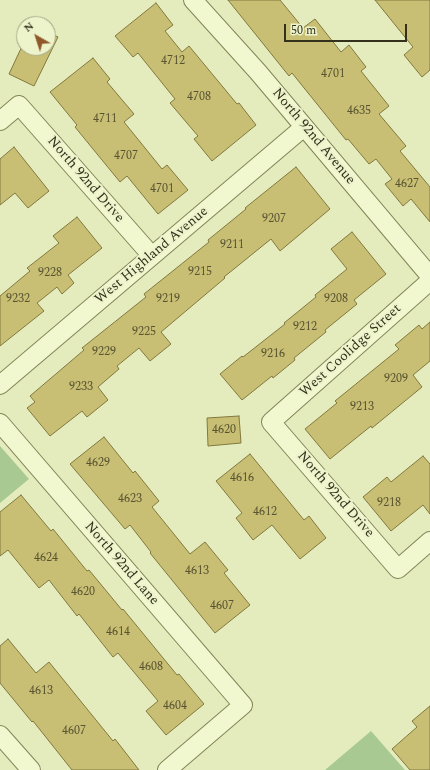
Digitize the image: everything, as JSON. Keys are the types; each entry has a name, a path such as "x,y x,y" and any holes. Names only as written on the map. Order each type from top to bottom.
{"street":[{"name":"North 92nd Avenue","path":"193,0 258,72 430,276"},
{"name":"North 92nd Drive","path":"0,121 19,105 152,256"},
{"name":"West Highland Avenue","path":"0,385 304,127"},
{"name":"West Coolidge Street","path":"271,422 430,281"},
{"name":"North 92nd Drive","path":"271,422 398,569 430,542"},
{"name":"North 92nd Lane","path":"0,423 243,705 167,770"},
{"path":"0,735 31,770"}],"green space":[{"path":"0,446 29,479 0,503"},
{"path":"371,731 405,770 325,770"}],"building":[{"path":"228,0 280,0 303,28 315,19 341,52 349,45 366,67 361,71 389,106 379,114 406,146 400,151 430,187 430,222 411,199 403,206 385,184 392,179 376,159 369,164 348,139 346,140 292,73 289,76"},
{"path":"375,0 430,0 430,70 422,77 404,55 413,47"},
{"path":"156,3 173,25 165,31 182,52 189,46 237,104 239,103 256,125 212,161 194,139 198,136 170,103 175,99 138,53 133,57 115,36"},
{"path":"17,56 49,56 34,86 9,74"},
{"path":"93,58 110,79 107,82 134,114 124,122 162,169 167,165 188,190 158,214 127,176 120,182 75,127 77,125 50,92"},
{"path":"14,147 49,191 28,208 15,193 0,205 0,159"},
{"path":"296,167 330,209 280,251 271,239 224,277 225,278 161,332 171,344 150,361 139,348 117,366 119,369 98,387 108,400 87,417 82,411 50,436 27,408 35,402 30,396 84,350 82,348 146,297 144,294 209,242 208,240 246,209 245,208"},
{"path":"77,217 102,248 68,275 74,283 62,294 57,287 37,303 44,311 0,346 0,296 30,271 27,268 59,243 53,236"},
{"path":"352,232 386,274 354,300 357,304 294,358 295,360 242,400 220,374 285,324 284,323 316,297 315,295 347,269 331,249"},
{"path":"430,322 430,361 413,375 422,387 372,428 371,426 330,459 305,429 337,403 335,401 399,349 395,345 419,325 422,329"},
{"path":"239,416 241,443 208,446 207,418"},
{"path":"104,437 133,473 135,471 159,501 152,507 190,554 205,542 228,570 224,573 250,605 215,633 150,553 151,552 130,525 125,529 70,464"},
{"path":"250,454 304,520 309,516 326,538 300,559 272,525 253,540 236,518 242,513 216,481"},
{"path":"423,456 430,464 430,514 423,505 391,531 363,497 387,477 391,482"},
{"path":"21,495 51,531 53,529 87,571 89,570 177,675 179,674 204,704 166,735 146,711 158,701 118,653 113,657 79,614 77,616 49,580 39,588 8,550 0,556 0,512"},
{"path":"8,639 36,673 49,662 113,741 115,739 139,770 72,770 0,683 0,646"},
{"path":"430,706 430,770 410,770 392,749 417,727 412,721"}]}
